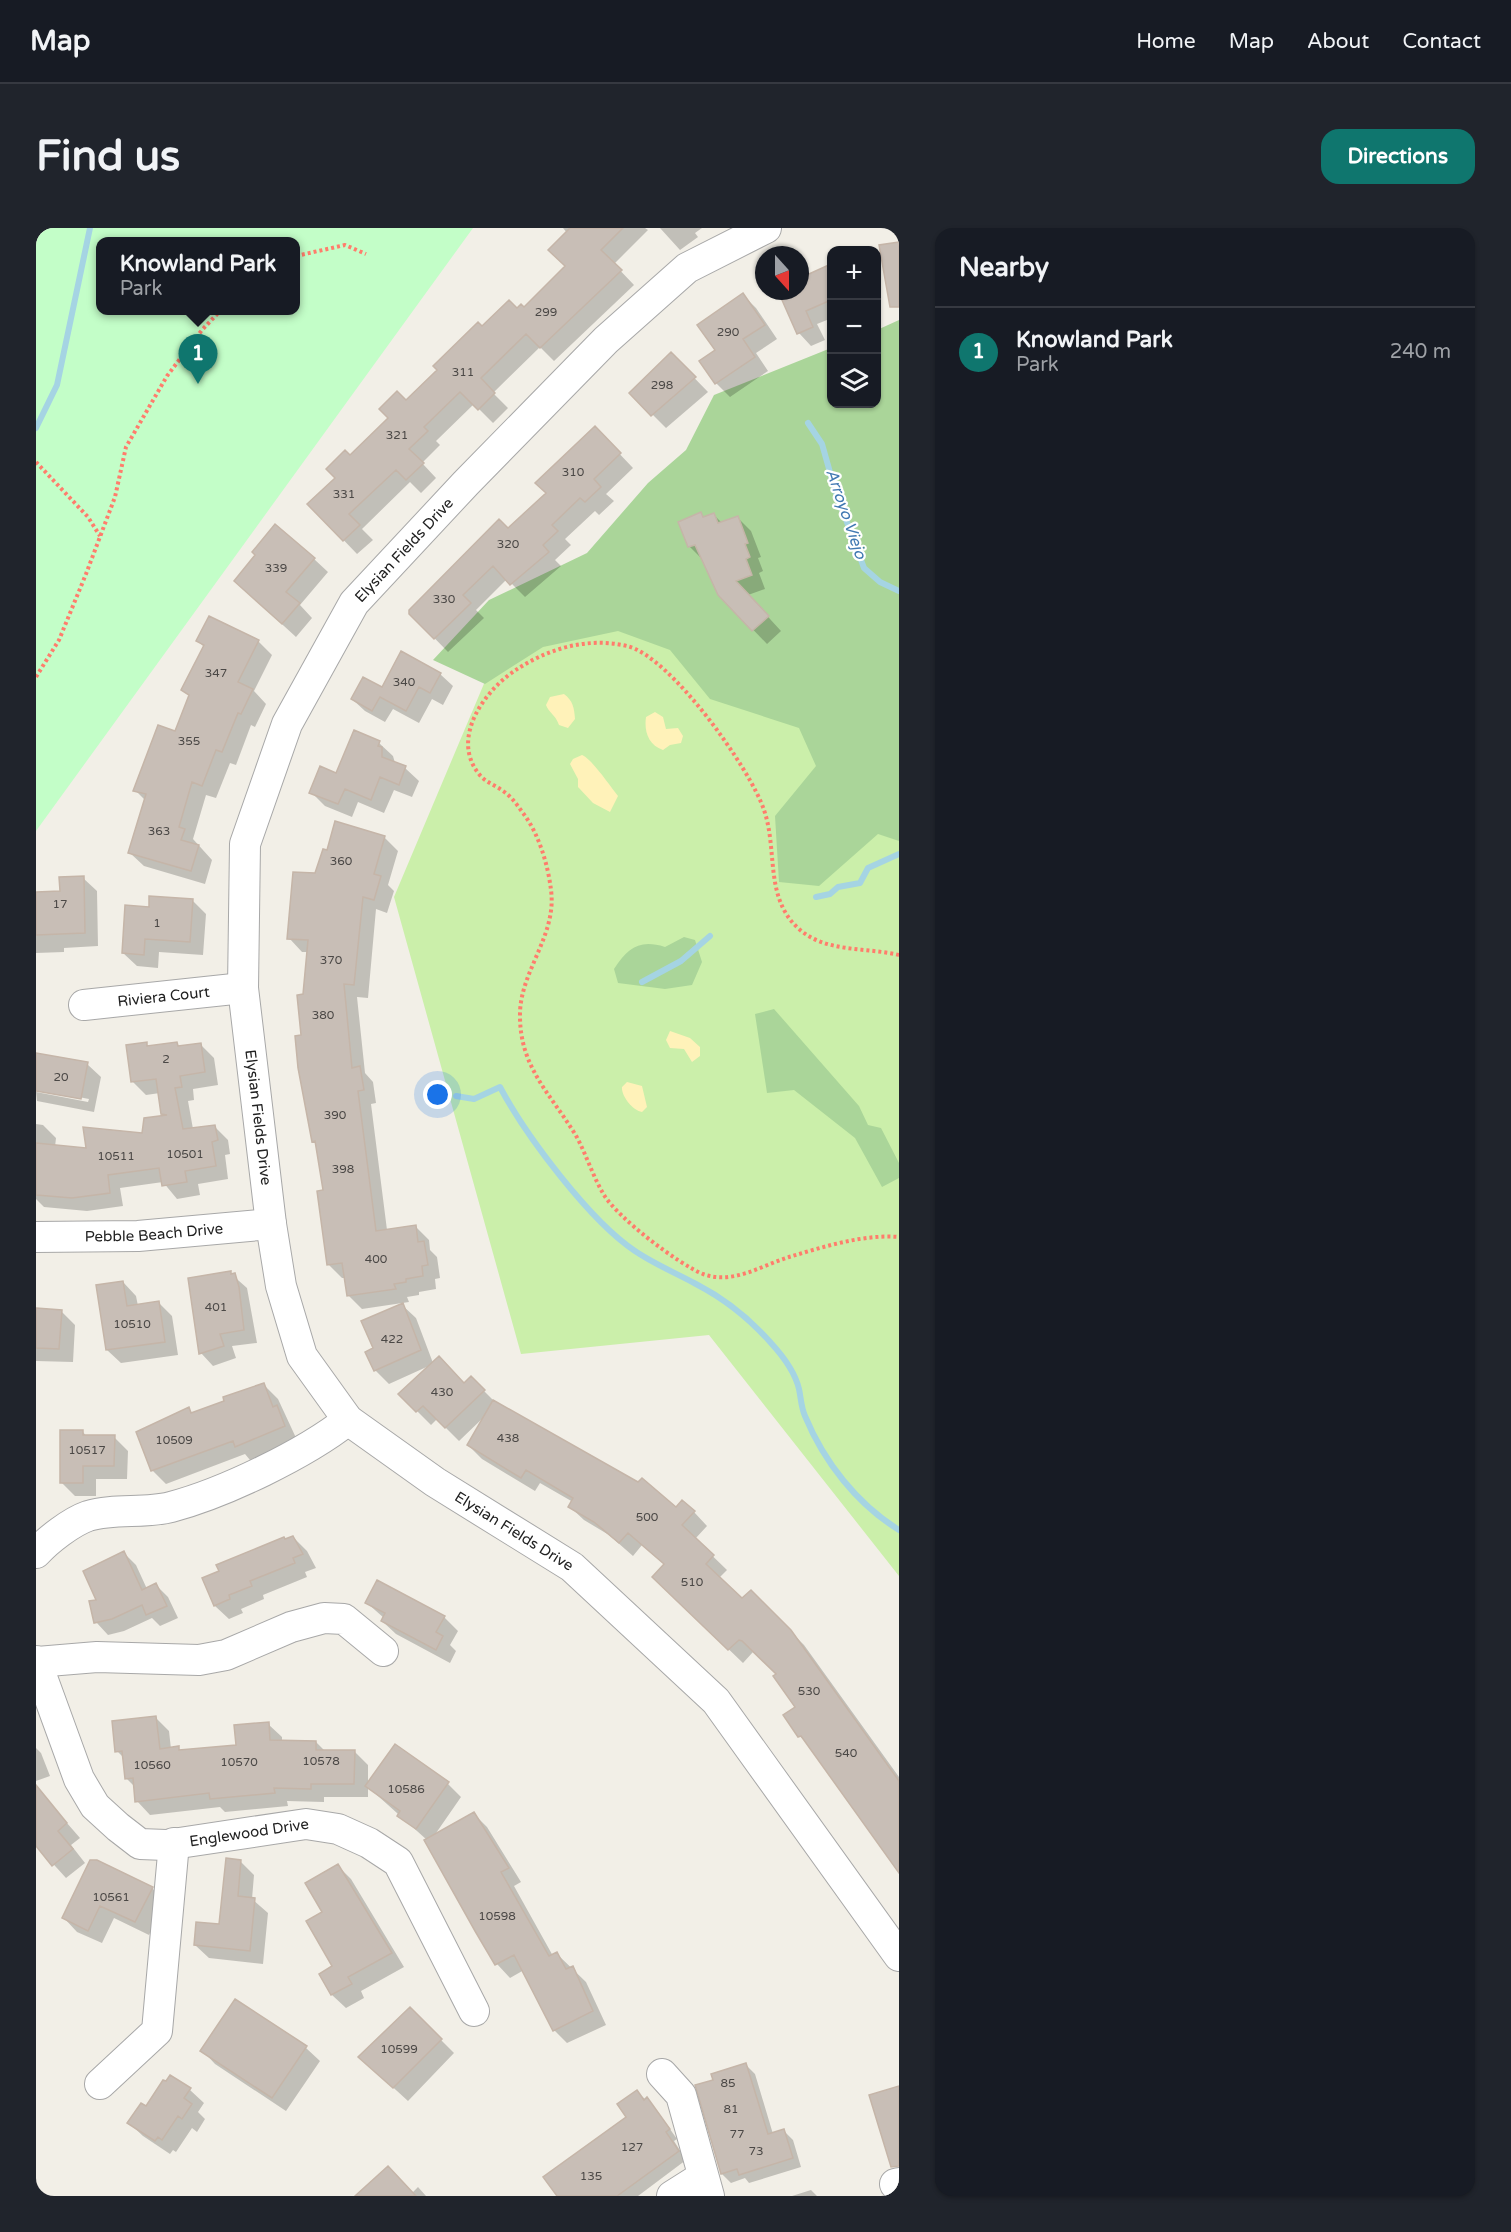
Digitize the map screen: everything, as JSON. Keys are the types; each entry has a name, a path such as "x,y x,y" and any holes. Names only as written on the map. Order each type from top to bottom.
{"street":[{"name":"Elysian Fields Drive","path":"766,228 687,268 606,340 466,483 354,603 288,724 245,844 243,988 271,1224 282,1286 302,1356 348,1420 435,1482 572,1567 716,1701 899,1956"},
{"name":"Riviera Court","path":"84,1005 243,988"},
{"name":"Pebble Beach Drive","path":"36,1237 138,1236 271,1224"},
{"path":"36,1553 63,1531 88,1516 169,1508 219,1492 326,1438 348,1420"},
{"path":"36,1661 97,1657 199,1660 226,1655 291,1627 324,1618 345,1619 383,1651"},
{"name":"Englewood Drive","path":"36,1661 79,1779 94,1806 140,1844 174,1843 306,1824 338,1829 369,1843 398,1862 474,2011"},
{"path":"100,2084 157,2031 174,1843"},
{"path":"662,2074 681,2095 705,2186 672,2196"}],"path":[{"path":"300,255 345,245 366,254"},
{"path":"36,677 59,640 100,537 115,497 126,447 167,376 216,315"},
{"path":"36,462 88,517 100,537"},
{"path":"899,955 821,942 808,936 788,918 777,898 767,823 760,799 746,773 705,715 650,657 627,646 567,646 531,660 504,676 486,697 473,720 469,734 471,759 479,775 510,797 529,821 540,847 551,891 549,923 522,998 521,1025 526,1052 536,1079 576,1136 610,1204 621,1218 696,1271 723,1279 833,1246 874,1238 899,1237"}],"green space":[{"path":"36,228 473,228 36,831"},
{"path":"899,320 899,841 878,834 819,886 779,882 775,816 816,766 799,728 710,699 670,650 618,631 543,647 485,684 433,660 489,600 587,553 648,483 686,450 714,395 827,350 827,408 881,408 881,328"},
{"path":"614,598 899,714 899,1576 709,1335 521,1354 394,897 502,641"},
{"path":"684,937 695,940 702,962 692,985 665,989 618,983 614,969 629,951 648,944 665,947"},
{"path":"774,1009 859,1106 868,1125 881,1128 899,1163 899,1178 882,1187 855,1138 794,1090 767,1093 755,1014"}],"sand":[{"path":"564,694 571,702 575,715 575,719 568,728 559,725 546,705 550,697"},
{"path":"655,712 663,717 666,729 678,728 683,736 681,743 670,745 663,750 654,745 647,732 646,717"},
{"path":"582,755 595,767 618,796 610,812 593,803 578,787 578,779 570,764 573,759"},
{"path":"670,1031 690,1038 700,1047 700,1056 692,1062 684,1049 670,1048 666,1040"},
{"path":"627,1082 642,1086 647,1107 642,1112 631,1106 623,1095 622,1087"}],"building":[{"path":"570,228 623,228 601,250 622,270 540,348 526,334 481,378 495,393 478,410 460,392 424,427 428,431 409,449 424,463 406,480 396,470 349,514 360,525 343,541 307,504 335,478 326,469 345,450 350,455 388,418 379,409 397,391 406,400 437,370 433,366 478,322 482,326 509,300 517,308 521,304 524,307 565,266 548,250"},
{"path":"899,242 899,307 890,307 879,245"},
{"path":"827,266 827,302 806,311 813,327 797,334 782,300 809,300 809,274"},
{"path":"743,293 765,325 743,339 755,357 715,384 699,361 715,350 697,325"},
{"path":"671,352 696,377 651,416 629,393"},
{"path":"595,426 621,453 594,479 601,487 585,502 580,498 552,525 558,531 543,545 549,552 510,585 493,566 463,595 471,603 434,639 409,614 409,610 499,519 508,528 546,493 535,483"},
{"path":"701,512 703,517 714,513 718,523 738,516 748,543 745,544 750,557 746,559 752,575 736,581 769,616 752,631 718,595 695,545 688,547 678,522"},
{"path":"275,524 315,558 286,592 300,603 282,624 234,581 255,555 252,552"},
{"path":"209,616 259,640 238,682 253,689 241,714 238,713 222,752 216,750 202,786 192,782 179,827 185,829 181,840 199,845 191,871 128,853 146,794 133,791 158,725 175,731 189,695 181,690 204,645 196,641"},
{"path":"401,651 441,673 430,693 419,687 406,711 380,697 372,711 351,699 363,677 382,687"},
{"path":"354,730 380,741 378,746 382,747 382,757 406,766 399,785 380,777 371,800 345,789 338,804 309,793 320,766 336,773"},
{"path":"335,821 385,836 374,874 381,876 374,900 363,897 354,985 344,984 352,1068 360,1066 364,1090 358,1091 376,1231 416,1225 418,1242 424,1241 428,1265 422,1266 423,1276 394,1284 396,1289 347,1296 342,1263 327,1265 317,1191 323,1190 315,1141 312,1142 298,1068 295,1036 301,1035 297,995 303,994 308,940 287,939 293,872 315,873 323,849 327,850"},
{"path":"84,876 85,933 36,935 36,892 60,891 59,877"},
{"path":"149,896 193,899 190,942 145,939 144,955 122,953 125,905 149,907"},
{"path":"147,1042 147,1046 177,1042 178,1046 201,1043 205,1072 180,1076 182,1087 175,1088 183,1129 215,1125 218,1140 212,1142 216,1166 185,1171 187,1182 162,1186 159,1168 108,1175 110,1193 72,1198 36,1195 36,1143 86,1148 83,1127 142,1133 144,1118 167,1115 161,1114 156,1079 131,1082 126,1045"},
{"path":"36,1053 88,1062 81,1099 36,1091"},
{"path":"231,1271 231,1274 235,1273 239,1287 244,1330 220,1334 224,1346 199,1354 188,1278"},
{"path":"123,1281 127,1306 159,1301 165,1342 106,1350 96,1285"},
{"path":"403,1303 421,1350 374,1371 365,1352 373,1348 361,1321"},
{"path":"36,1308 62,1310 59,1349 36,1348"},
{"path":"439,1356 464,1383 471,1376 485,1390 445,1428 423,1406 416,1412 398,1394"},
{"path":"264,1383 273,1407 277,1405 285,1426 235,1447 233,1441 151,1471 136,1432 189,1407 191,1413 224,1401 223,1397"},
{"path":"493,1400 638,1482 642,1478 676,1507 682,1500 695,1511 682,1525 714,1555 706,1564 742,1598 751,1590 791,1630 899,1781 899,1873 801,1736 798,1737 783,1715 795,1707 773,1676 776,1674 742,1641 739,1640 728,1650 652,1577 664,1564 628,1533 619,1543 594,1522 568,1507 573,1498 526,1470 521,1478 467,1445"},
{"path":"60,1430 83,1430 83,1435 115,1435 114,1466 83,1466 83,1483 60,1483"},
{"path":"293,1536 303,1554 293,1558 295,1563 250,1581 252,1586 229,1595 230,1599 214,1606 202,1578 219,1571 216,1565 284,1537 285,1539"},
{"path":"124,1551 142,1590 156,1583 167,1606 146,1615 142,1605 112,1619 94,1623 89,1601 96,1600 83,1571"},
{"path":"377,1580 445,1616 436,1632 443,1636 436,1650 381,1621 385,1613 365,1603"},
{"path":"156,1716 160,1749 179,1746 179,1750 236,1745 234,1725 269,1722 270,1740 316,1741 316,1750 355,1750 354,1784 311,1784 311,1789 274,1788 275,1793 210,1799 209,1793 135,1802 133,1778 125,1779 122,1751 115,1752 112,1721"},
{"path":"395,1744 449,1782 416,1829 397,1816 400,1811 365,1786"},
{"path":"36,1785 67,1823 58,1831 73,1849 52,1866 36,1846"},
{"path":"474,1812 509,1868 501,1872 549,1956 557,1952 566,1969 573,1966 593,2011 553,2031 514,1955 495,1965 424,1840"},
{"path":"226,1858 241,1860 238,1896 255,1898 250,1951 194,1945 196,1922 219,1924"},
{"path":"90,1860 97,1860 153,1887 135,1922 100,1906 88,1931 62,1918"},
{"path":"338,1864 392,1953 348,1977 352,1984 331,1995 319,1974 332,1966 306,1921 322,1912 305,1883"},
{"path":"235,1999 307,2046 272,2098 200,2051"},
{"path":"410,2007 442,2039 393,2088 358,2057"},
{"path":"746,2063 768,2134 784,2129 793,2158 739,2175 737,2169 721,2174 695,2085 713,2080 711,2074"},
{"path":"170,2075 191,2088 184,2098 192,2104 182,2119 178,2116 162,2140 158,2137 155,2141 127,2123 141,2103 146,2106 163,2080 166,2081"},
{"path":"899,2086 899,2166 891,2167 869,2095"},
{"path":"637,2090 644,2100 647,2097 670,2129 666,2132 679,2151 617,2196 557,2196 543,2177 626,2117 617,2104"},
{"path":"388,2166 416,2196 355,2196"}],"waterway":[{"path":"36,428 57,385 90,228"},
{"name":"Arroyo Viejo","path":"808,423 822,444 835,490 864,568 880,582 899,591"},
{"path":"816,897 830,894 838,887 860,883 868,868 899,854"},
{"path":"642,982 681,961 710,936"},
{"path":"456,1096 474,1099 500,1087 542,1153 579,1199 617,1237 642,1256 716,1296 754,1326 784,1358 791,1370 799,1389 805,1416 832,1465 869,1508 899,1530"}],"place":[{"name":"Knowland Park","path":"198,384"}]}
